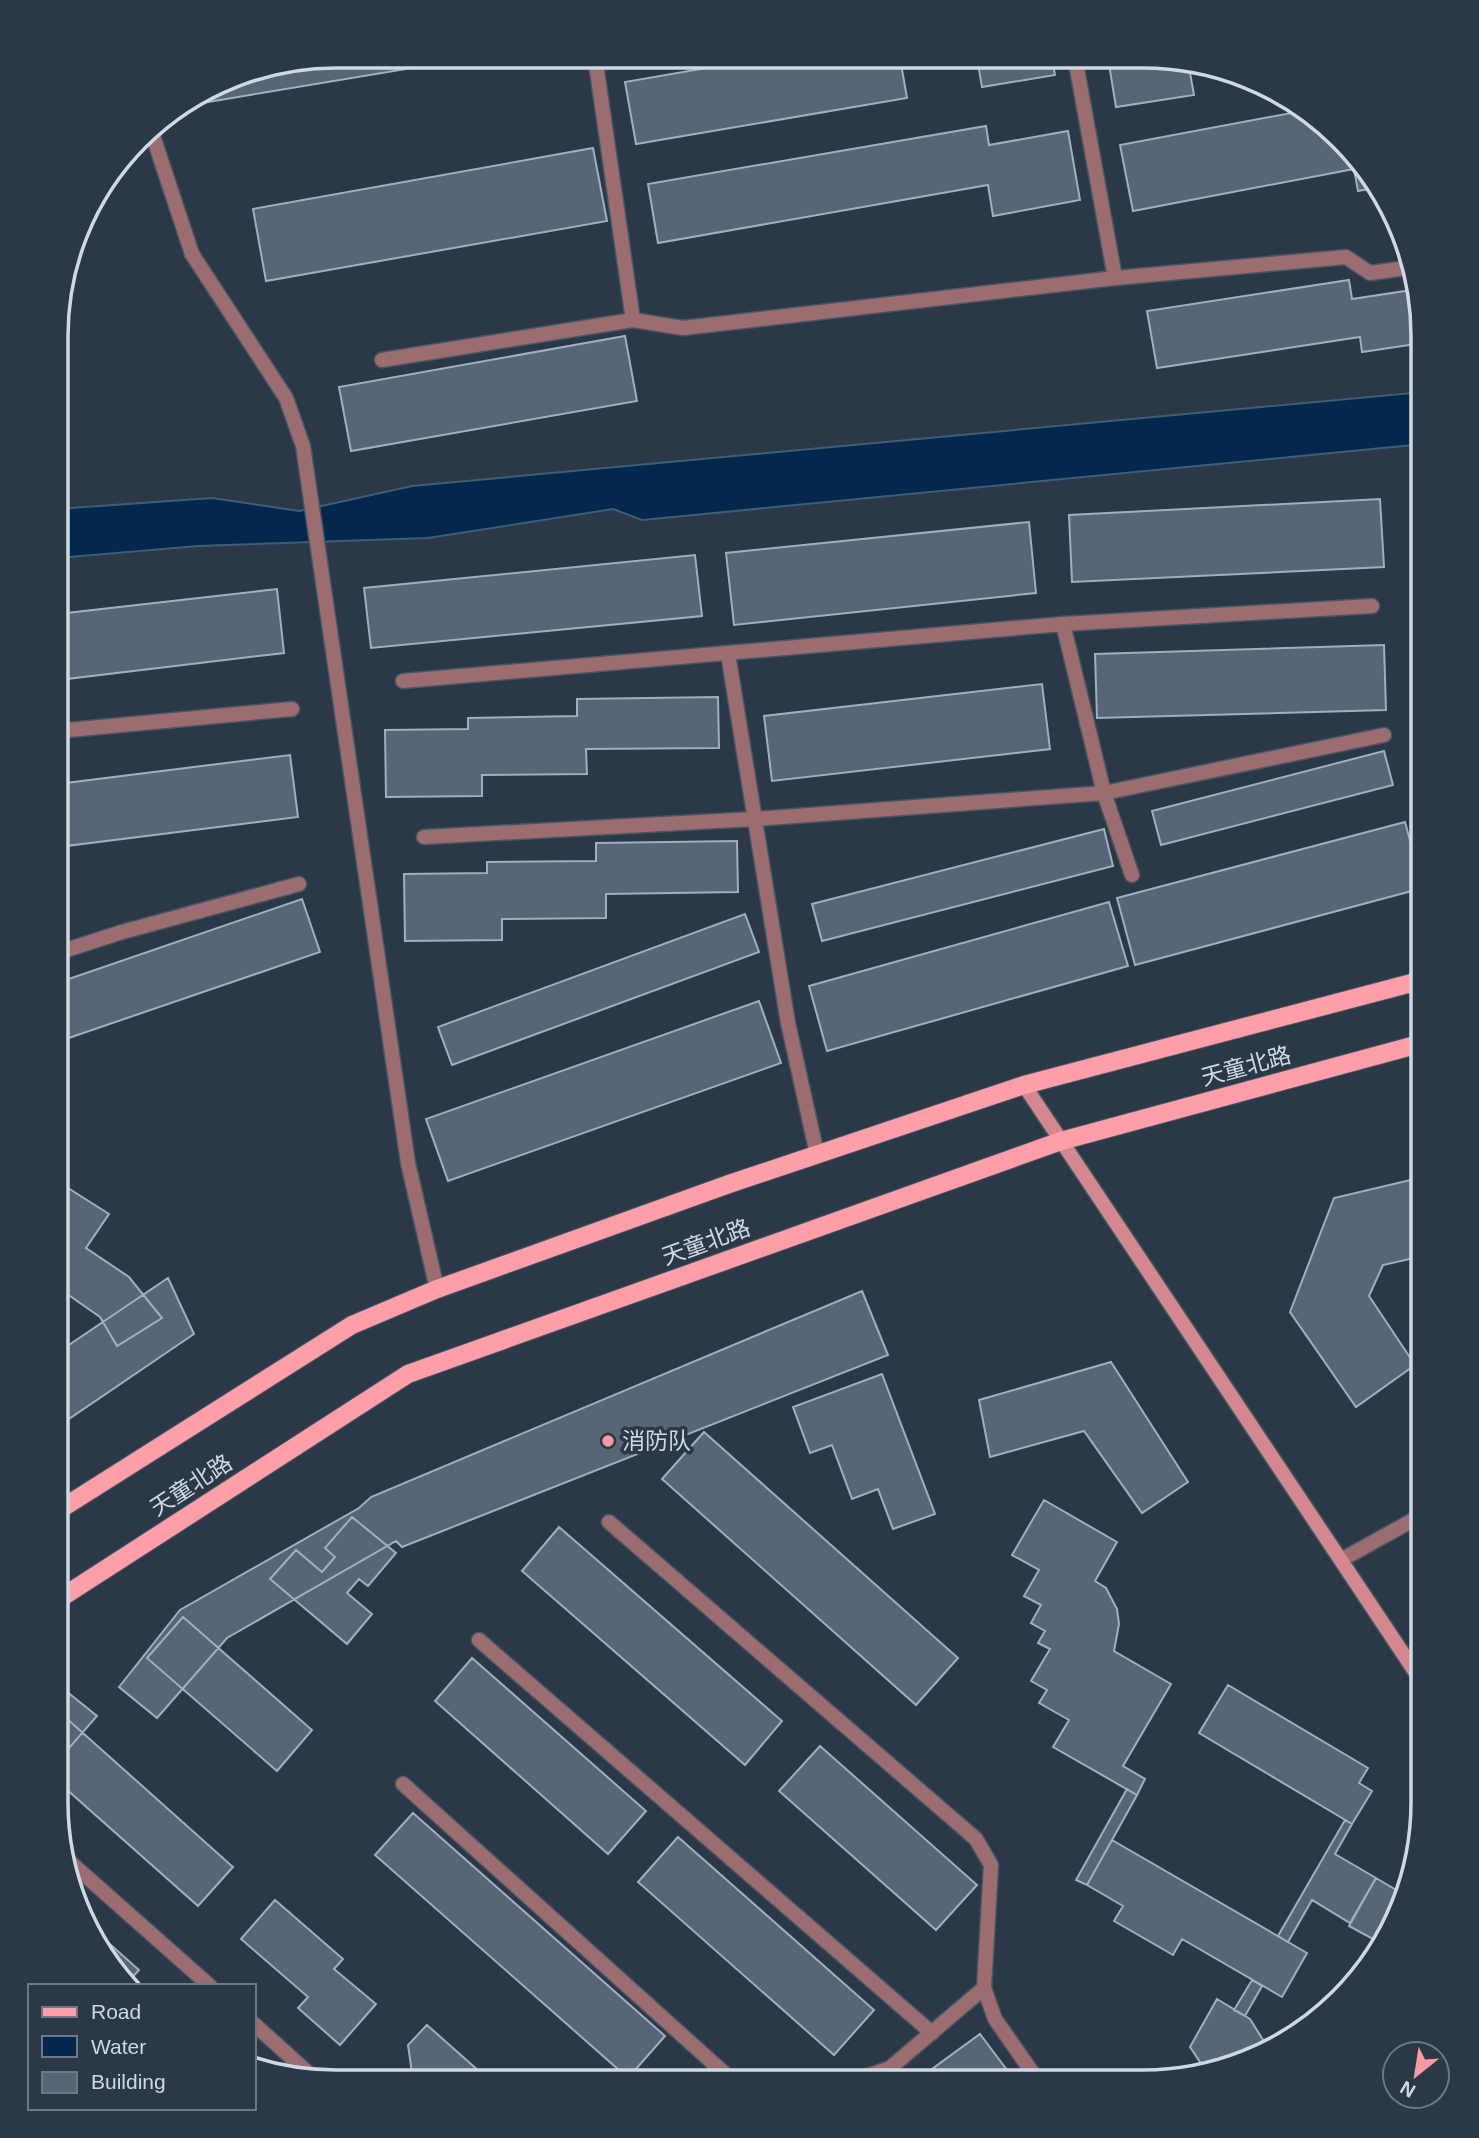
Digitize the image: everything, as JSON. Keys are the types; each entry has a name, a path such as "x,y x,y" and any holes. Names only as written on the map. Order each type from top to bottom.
{"main road":[{"name":"天童北路","path":"68,1505 352,1325 438,1289 817,1154 1024,1085 1411,983"},
{"name":"天童北路","path":"68,1593 408,1374 1061,1141 1411,1047"}],"street":[{"path":"597,68 634,320"},
{"path":"1077,68 1115,278"},
{"path":"154,140 192,254 286,398 303,446 408,1163 438,1289"},
{"path":"382,360 634,320 683,328 1115,278 1346,257 1370,273 1402,269"},
{"path":"402,681 1063,624 1372,606"},
{"path":"1063,624 1104,793 1132,875"},
{"path":"728,654 788,1023 817,1154"},
{"path":"68,730 292,709"},
{"path":"424,837 754,819 1104,793 1384,735"},
{"path":"68,949 299,884"},
{"path":"1024,1085 1411,1665"},
{"path":"609,1522 976,1839 991,1865 984,1988 995,2019 1031,2070"},
{"path":"1341,1560 1411,1522"},
{"path":"479,1640 932,2033"},
{"path":"403,1784 721,2070"},
{"path":"76,1867 208,1984"},
{"path":"884,2070 984,1988"},
{"path":"256,2026 302,2067"}],"water":[{"path":"1411,393 1411,445 642,520 613,509 428,538 198,546 68,557 68,508 212,498 299,511 412,486"}],"building":[{"path":"337,68 412,68 208,102 250,82 284,73"},
{"path":"706,68 902,68 907,98 636,144 625,82"},
{"path":"979,68 1054,68 1055,75 982,87"},
{"path":"1110,68 1190,72 1194,95 1116,107"},
{"path":"1290,113 1319,135 1352,169 1133,211 1120,145"},
{"path":"986,126 989,145 1068,131 1080,200 993,216 988,185 658,243 648,184"},
{"path":"593,148 607,221 266,281 253,209"},
{"path":"1355,173 1366,189 1358,191"},
{"path":"1349,280 1352,299 1407,291 1411,345 1362,352 1360,337 1157,368 1147,311"},
{"path":"625,336 637,401 351,451 339,387"},
{"path":"1380,499 1384,567 1072,582 1069,515"},
{"path":"1029,522 1036,593 734,625 726,553"},
{"path":"695,555 702,616 371,648 364,588"},
{"path":"277,589 284,653 68,679 68,613"},
{"path":"1384,645 1386,710 1097,718 1095,654"},
{"path":"1042,684 1050,749 772,781 764,716"},
{"path":"718,697 719,748 586,749 587,774 482,775 482,796 386,797 385,730 468,729 468,718 577,716 577,699"},
{"path":"1384,751 1393,785 1161,845 1152,811"},
{"path":"290,755 298,817 68,846 68,783"},
{"path":"1405,822 1411,844 1411,891 1135,965 1117,898"},
{"path":"1104,829 1113,866 822,941 812,904"},
{"path":"737,841 738,892 606,894 606,918 502,919 502,940 405,941 404,874 487,873 487,862 596,861 596,843"},
{"path":"302,899 320,952 68,1038 68,979"},
{"path":"1109,902 1128,966 827,1051 809,986"},
{"path":"745,914 759,952 452,1065 438,1027"},
{"path":"759,1001 781,1063 448,1181 426,1119"},
{"path":"1411,1180 1411,1259 1383,1265 1369,1296 1411,1359 1411,1368 1356,1407 1290,1312 1334,1198"},
{"path":"68,1188 109,1214 86,1248 129,1277 162,1318 117,1346 100,1317 68,1295"},
{"path":"168,1278 194,1334 68,1420 68,1346"},
{"path":"862,1291 888,1355 402,1547 396,1541 227,1638 157,1718 119,1687 180,1610 359,1508 371,1497"},
{"path":"1111,1362 1188,1482 1142,1513 1084,1431 990,1457 979,1400"},
{"path":"882,1374 935,1514 893,1529 878,1489 852,1499 832,1445 810,1453 793,1407"},
{"path":"704,1432 958,1658 916,1705 662,1479"},
{"path":"1044,1500 1117,1542 1095,1581 1106,1588 1117,1609 1119,1624 1114,1651 1171,1684 1123,1766 1145,1779 1137,1795 1053,1747 1069,1720 1039,1703 1047,1690 1031,1681 1050,1649 1038,1643 1045,1631 1031,1623 1041,1605 1024,1596 1039,1570 1012,1555"},
{"path":"352,1517 396,1553 368,1586 359,1579 347,1593 372,1614 347,1644 270,1579 296,1550 322,1572 335,1557 325,1548"},
{"path":"559,1527 782,1721 745,1765 522,1571"},
{"path":"183,1617 312,1730 277,1771 147,1658"},
{"path":"472,1658 646,1811 608,1854 435,1701"},
{"path":"1228,1685 1368,1768 1359,1783 1372,1791 1352,1824 1199,1733"},
{"path":"68,1693 97,1716 68,1749"},
{"path":"68,1720 233,1867 198,1906 68,1791"},
{"path":"820,1746 977,1885 936,1930 779,1791"},
{"path":"1127,1789 1137,1795 1087,1885 1076,1880"},
{"path":"413,1813 665,2036 635,2070 619,2070 375,1855"},
{"path":"1345,1820 1352,1824 1335,1854 1376,1878 1350,1923 1312,1900 1288,1942 1278,1936"},
{"path":"678,1837 874,2010 834,2055 638,1882"},
{"path":"1112,1840 1307,1953 1282,1997 1182,1939 1173,1955 1114,1921 1123,1906 1087,1885"},
{"path":"1376,1878 1396,1890 1373,1939 1349,1926"},
{"path":"275,1900 343,1959 334,1969 376,2004 340,2045 298,2008 308,1997 241,1939"},
{"path":"110,1944 139,1970 133,1976"},
{"path":"1252,1980 1262,1986 1245,2016 1234,2010"},
{"path":"1217,1999 1250,2019 1264,2041 1229,2056 1201,2064 1190,2047"},
{"path":"427,2025 478,2070 412,2070 408,2045"},
{"path":"980,2034 1007,2070 933,2070"}],"place":[{"name":"消防队","path":"608,1441"}]}
